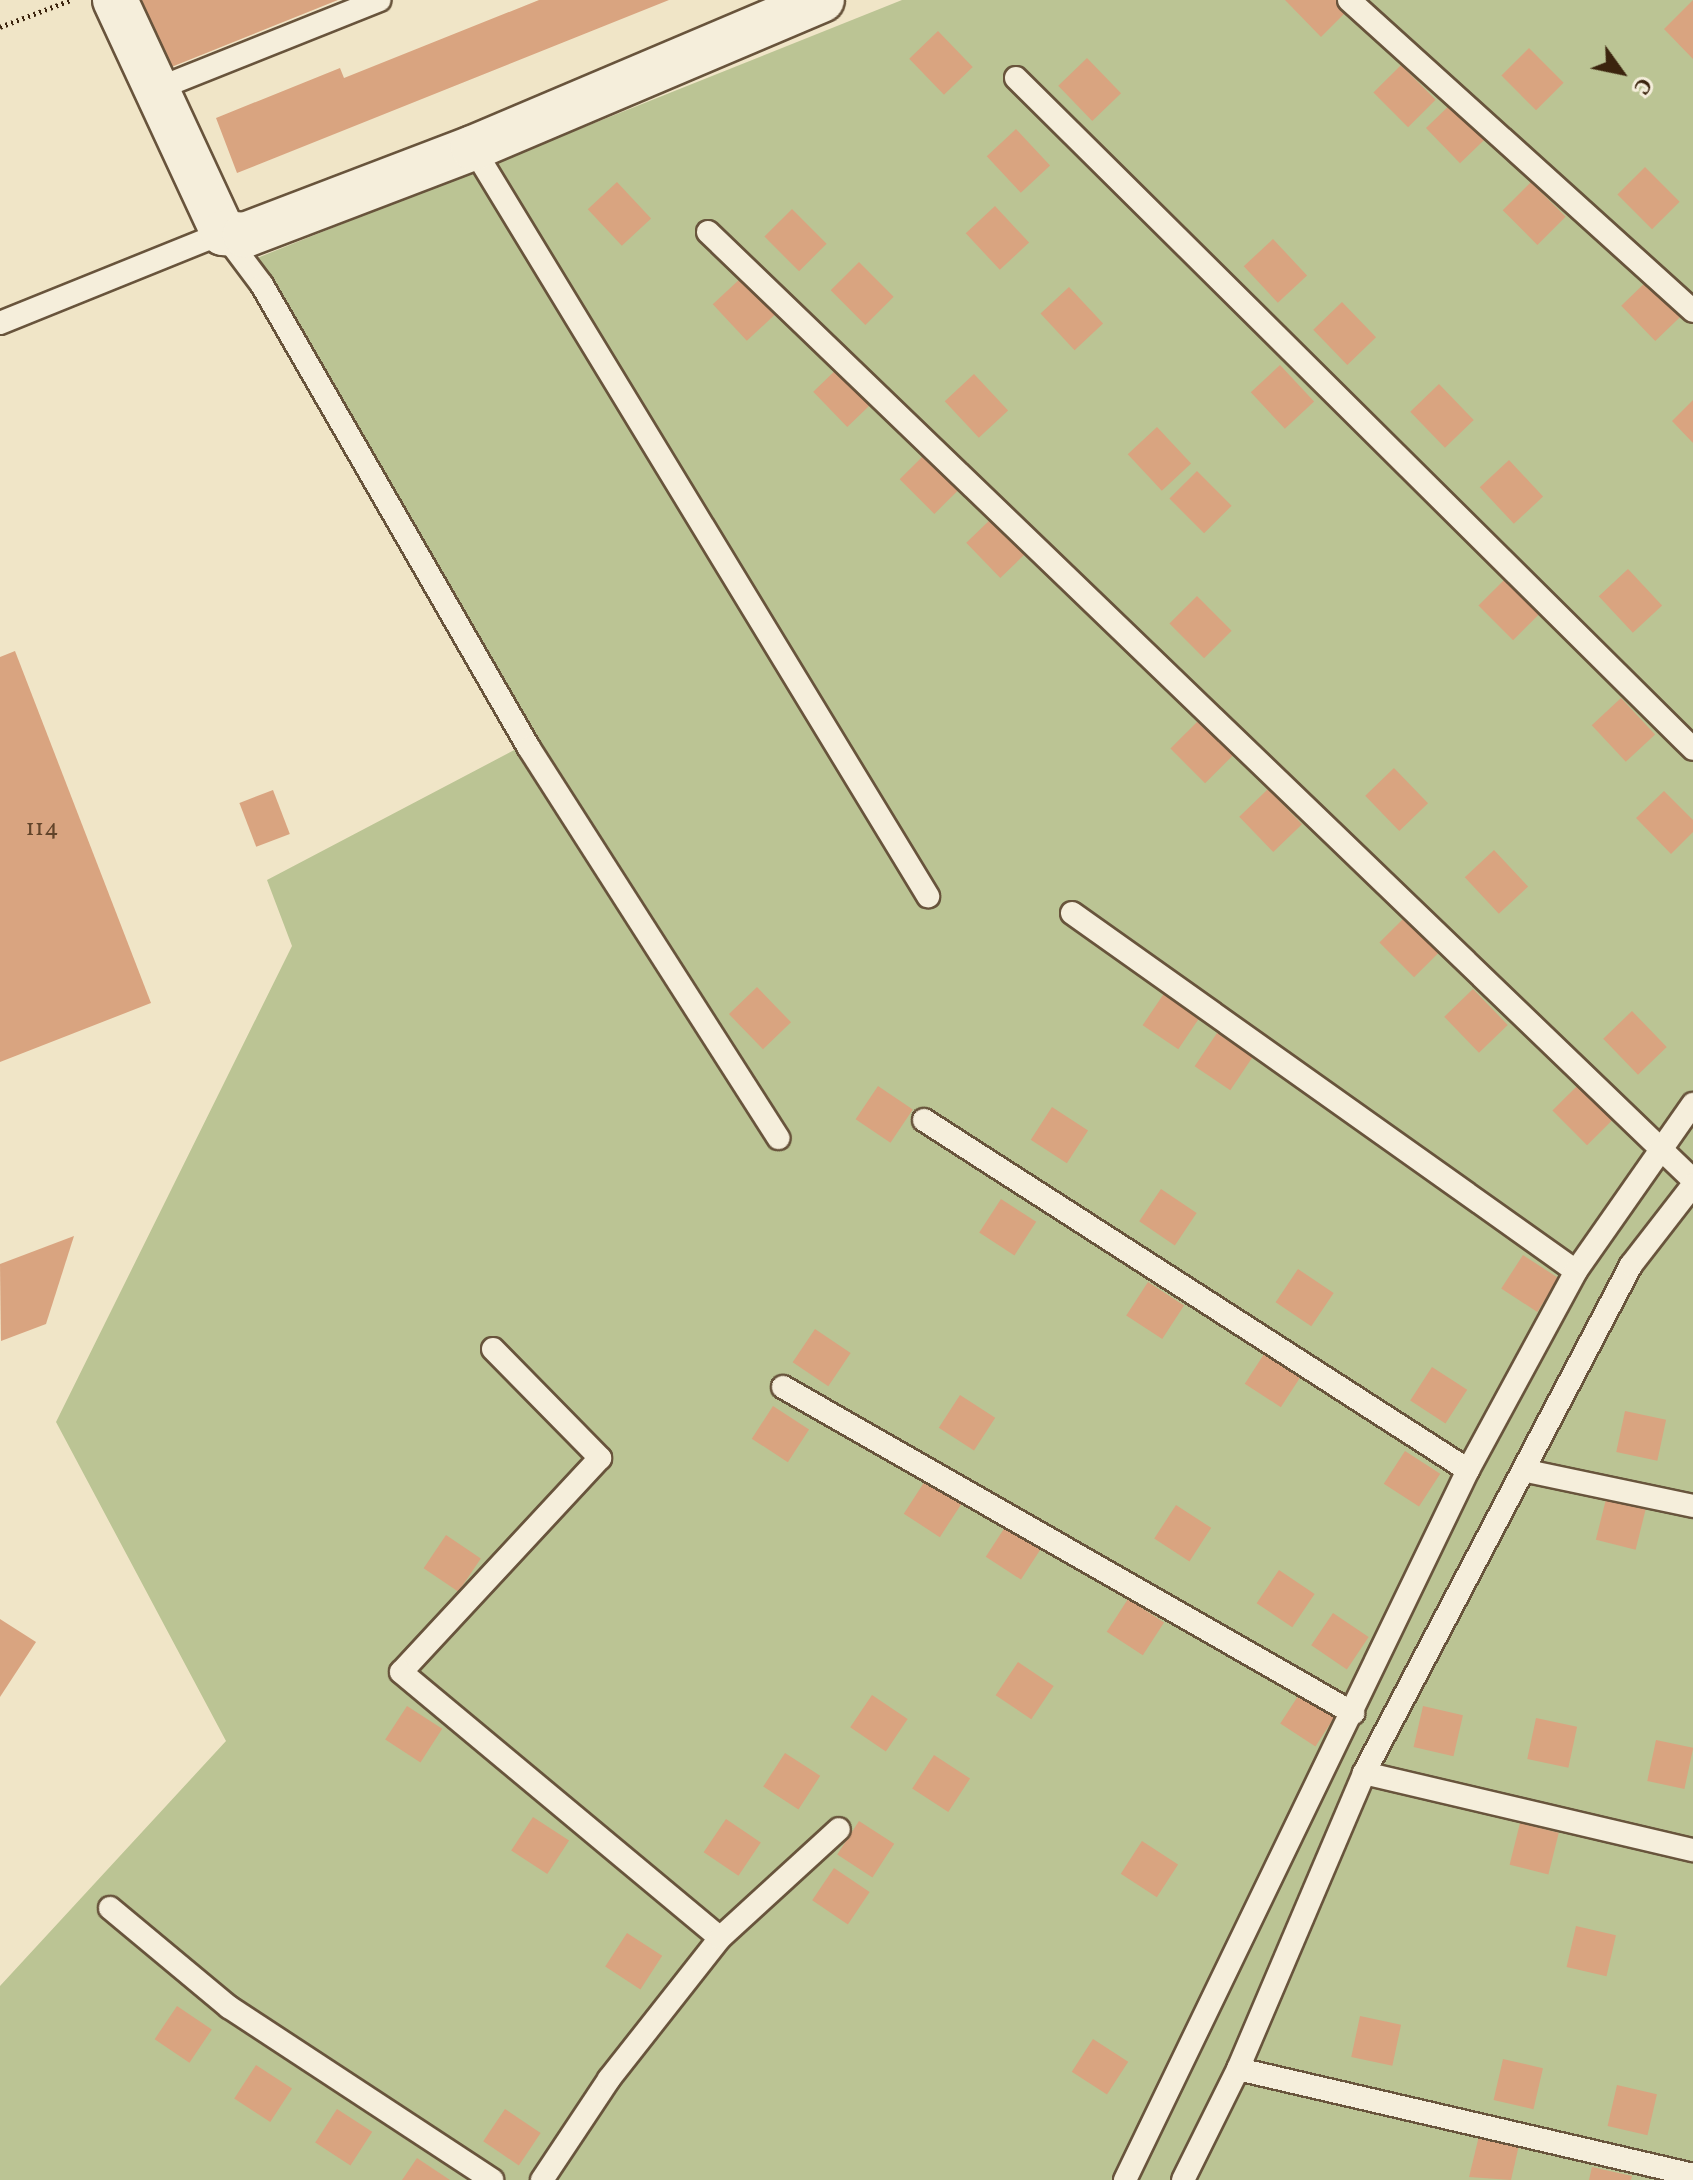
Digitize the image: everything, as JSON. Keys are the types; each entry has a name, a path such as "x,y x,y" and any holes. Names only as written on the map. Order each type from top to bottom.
{"street":[{"path":"115,0 152,91 223,233 245,235 473,148 822,0"}],"lane":[{"path":"152,91 380,0"},
{"path":"1349,0 1693,311"},
{"path":"1016,78 1693,749"},
{"path":"473,148 928,896"},
{"path":"708,232 1661,1146 1693,1182 1631,1265 1527,1471 1364,1773 1238,2069 1183,2180"},
{"path":"0,323 223,233 262,285 529,748 778,1138"},
{"path":"1072,913 1576,1271"},
{"path":"1125,2180 1468,1470 1576,1271 1693,1104"},
{"path":"924,1120 1468,1470"},
{"path":"493,1349 600,1458 401,1672 720,1938"},
{"path":"783,1387 1353,1713"},
{"path":"1527,1471 1693,1506"},
{"path":"1364,1773 1693,1850"},
{"path":"542,2180 609,2079 720,1938 839,1829"},
{"path":"110,1908 229,2007 492,2180"},
{"path":"1238,2069 1693,2175"}],"path":[{"path":"0,27 71,0"}],"green space":[{"path":"902,0 1693,0 1693,2180 0,2180 0,1986 226,1741 56,1422 292,946 267,880 522,746 242,264"}],"building":[{"path":"142,0 338,0 169,68"},
{"path":"539,0 669,0 237,173 216,118 340,68 344,78"},
{"path":"1285,0 1340,0 1349,9 1321,37"},
{"path":"1693,0 1693,59 1664,29"},
{"path":"938,31 973,67 944,95 909,59"},
{"path":"1529,48 1564,83 1536,110 1501,76"},
{"path":"1087,58 1121,93 1092,121 1058,86"},
{"path":"1401,65 1436,100 1408,127 1373,93"},
{"path":"1454,101 1488,136 1460,163 1426,128"},
{"path":"1016,129 1050,166 1021,193 987,156"},
{"path":"1645,167 1680,202 1652,229 1617,195"},
{"path":"617,182 651,219 622,246 588,209"},
{"path":"1531,182 1566,217 1537,245 1503,210"},
{"path":"995,206 1029,243 1000,270 966,233"},
{"path":"792,209 827,244 799,271 764,237"},
{"path":"1273,239 1307,276 1278,303 1244,266"},
{"path":"859,262 894,297 865,325 831,290"},
{"path":"742,277 776,314 747,341 713,304"},
{"path":"1650,278 1684,313 1655,341 1621,306"},
{"path":"1069,287 1103,324 1075,350 1040,314"},
{"path":"1342,302 1376,337 1347,365 1313,330"},
{"path":"842,364 876,399 847,427 813,392"},
{"path":"1280,365 1314,402 1285,429 1251,392"},
{"path":"974,374 1008,411 979,438 945,401"},
{"path":"1439,384 1474,420 1445,448 1410,412"},
{"path":"1693,400 1693,443 1672,421"},
{"path":"1157,427 1191,464 1162,491 1128,454"},
{"path":"928,451 963,486 934,514 900,479"},
{"path":"1509,460 1543,497 1514,524 1480,487"},
{"path":"1197,471 1232,506 1204,533 1169,499"},
{"path":"995,515 1029,550 1000,578 966,543"},
{"path":"1628,569 1662,606 1633,633 1599,596"},
{"path":"1506,578 1541,613 1513,640 1478,606"},
{"path":"1197,596 1232,631 1204,658 1169,624"},
{"path":"15,651 151,1003 0,1062 0,657"},
{"path":"1621,698 1655,735 1626,762 1592,725"},
{"path":"1198,721 1233,756 1205,783 1170,749"},
{"path":"1394,768 1428,803 1399,831 1365,796"},
{"path":"1268,789 1302,824 1273,852 1239,817"},
{"path":"273,790 290,834 256,847 239,803"},
{"path":"1664,791 1693,820 1693,832 1671,854 1636,818"},
{"path":"1494,850 1528,887 1499,914 1465,877"},
{"path":"1407,915 1442,950 1414,977 1379,943"},
{"path":"757,987 791,1022 763,1049 729,1014"},
{"path":"1473,989 1508,1025 1479,1053 1444,1017"},
{"path":"1165,992 1201,1016 1178,1049 1143,1025"},
{"path":"1632,1011 1667,1047 1638,1075 1603,1039"},
{"path":"1217,1033 1253,1057 1230,1090 1195,1066"},
{"path":"1580,1083 1615,1118 1587,1145 1552,1111"},
{"path":"878,1086 913,1109 890,1143 856,1119"},
{"path":"1052,1107 1088,1130 1067,1163 1031,1140"},
{"path":"1161,1189 1197,1213 1175,1245 1139,1221"},
{"path":"1001,1199 1036,1222 1014,1255 979,1233"},
{"path":"74,1236 46,1324 1,1341 0,1264"},
{"path":"1523,1255 1559,1278 1537,1312 1501,1289"},
{"path":"1298,1269 1334,1293 1311,1326 1276,1302"},
{"path":"1148,1282 1184,1305 1162,1339 1126,1316"},
{"path":"815,1329 851,1353 828,1386 793,1362"},
{"path":"1266,1351 1302,1374 1281,1407 1245,1384"},
{"path":"1432,1367 1467,1390 1445,1423 1410,1401"},
{"path":"960,1395 995,1418 974,1451 939,1428"},
{"path":"773,1406 809,1429 788,1462 752,1439"},
{"path":"1625,1411 1666,1420 1657,1461 1616,1452"},
{"path":"1405,1451 1440,1474 1419,1507 1384,1484"},
{"path":"925,1481 961,1504 940,1537 904,1514"},
{"path":"1606,1499 1646,1509 1636,1550 1596,1540"},
{"path":"1176,1505 1211,1528 1189,1561 1154,1539"},
{"path":"1007,1524 1042,1547 1021,1580 986,1557"},
{"path":"446,1535 481,1558 458,1592 424,1568"},
{"path":"1279,1570 1315,1594 1292,1627 1257,1603"},
{"path":"1128,1599 1164,1622 1143,1655 1107,1632"},
{"path":"1333,1613 1369,1637 1347,1669 1311,1645"},
{"path":"0,1619 36,1642 0,1697"},
{"path":"1018,1662 1054,1686 1031,1719 996,1695"},
{"path":"1302,1690 1337,1713 1315,1746 1280,1724"},
{"path":"872,1695 908,1719 886,1751 850,1727"},
{"path":"407,1706 442,1729 420,1762 385,1740"},
{"path":"1423,1706 1463,1715 1454,1756 1414,1747"},
{"path":"1536,1718 1577,1727 1568,1768 1527,1759"},
{"path":"1656,1740 1693,1748 1684,1789 1647,1781"},
{"path":"785,1753 820,1776 798,1809 763,1787"},
{"path":"934,1755 970,1778 948,1812 912,1789"},
{"path":"533,1817 569,1840 547,1874 511,1851"},
{"path":"726,1819 761,1842 738,1876 704,1852"},
{"path":"859,1821 894,1844 872,1877 837,1855"},
{"path":"1520,1823 1559,1833 1548,1874 1510,1865"},
{"path":"1142,1841 1178,1864 1157,1897 1121,1874"},
{"path":"834,1868 870,1892 848,1924 812,1900"},
{"path":"1576,1926 1616,1935 1607,1976 1567,1967"},
{"path":"627,1933 662,1956 640,1989 605,1967"},
{"path":"177,2006 212,2029 189,2063 155,2039"},
{"path":"1360,2016 1401,2025 1392,2066 1351,2057"},
{"path":"1093,2039 1128,2062 1107,2095 1072,2072"},
{"path":"1503,2059 1543,2068 1534,2109 1494,2100"},
{"path":"256,2065 292,2088 270,2122 234,2099"},
{"path":"1617,2085 1657,2094 1648,2135 1608,2126"},
{"path":"337,2109 372,2132 350,2165 315,2143"},
{"path":"505,2109 541,2133 519,2165 483,2141"},
{"path":"1479,2136 1519,2145 1511,2180 1469,2177"},
{"path":"417,2158 450,2180 402,2180"},
{"path":"1592,2167 1632,2176 1631,2180 1589,2180"}]}
